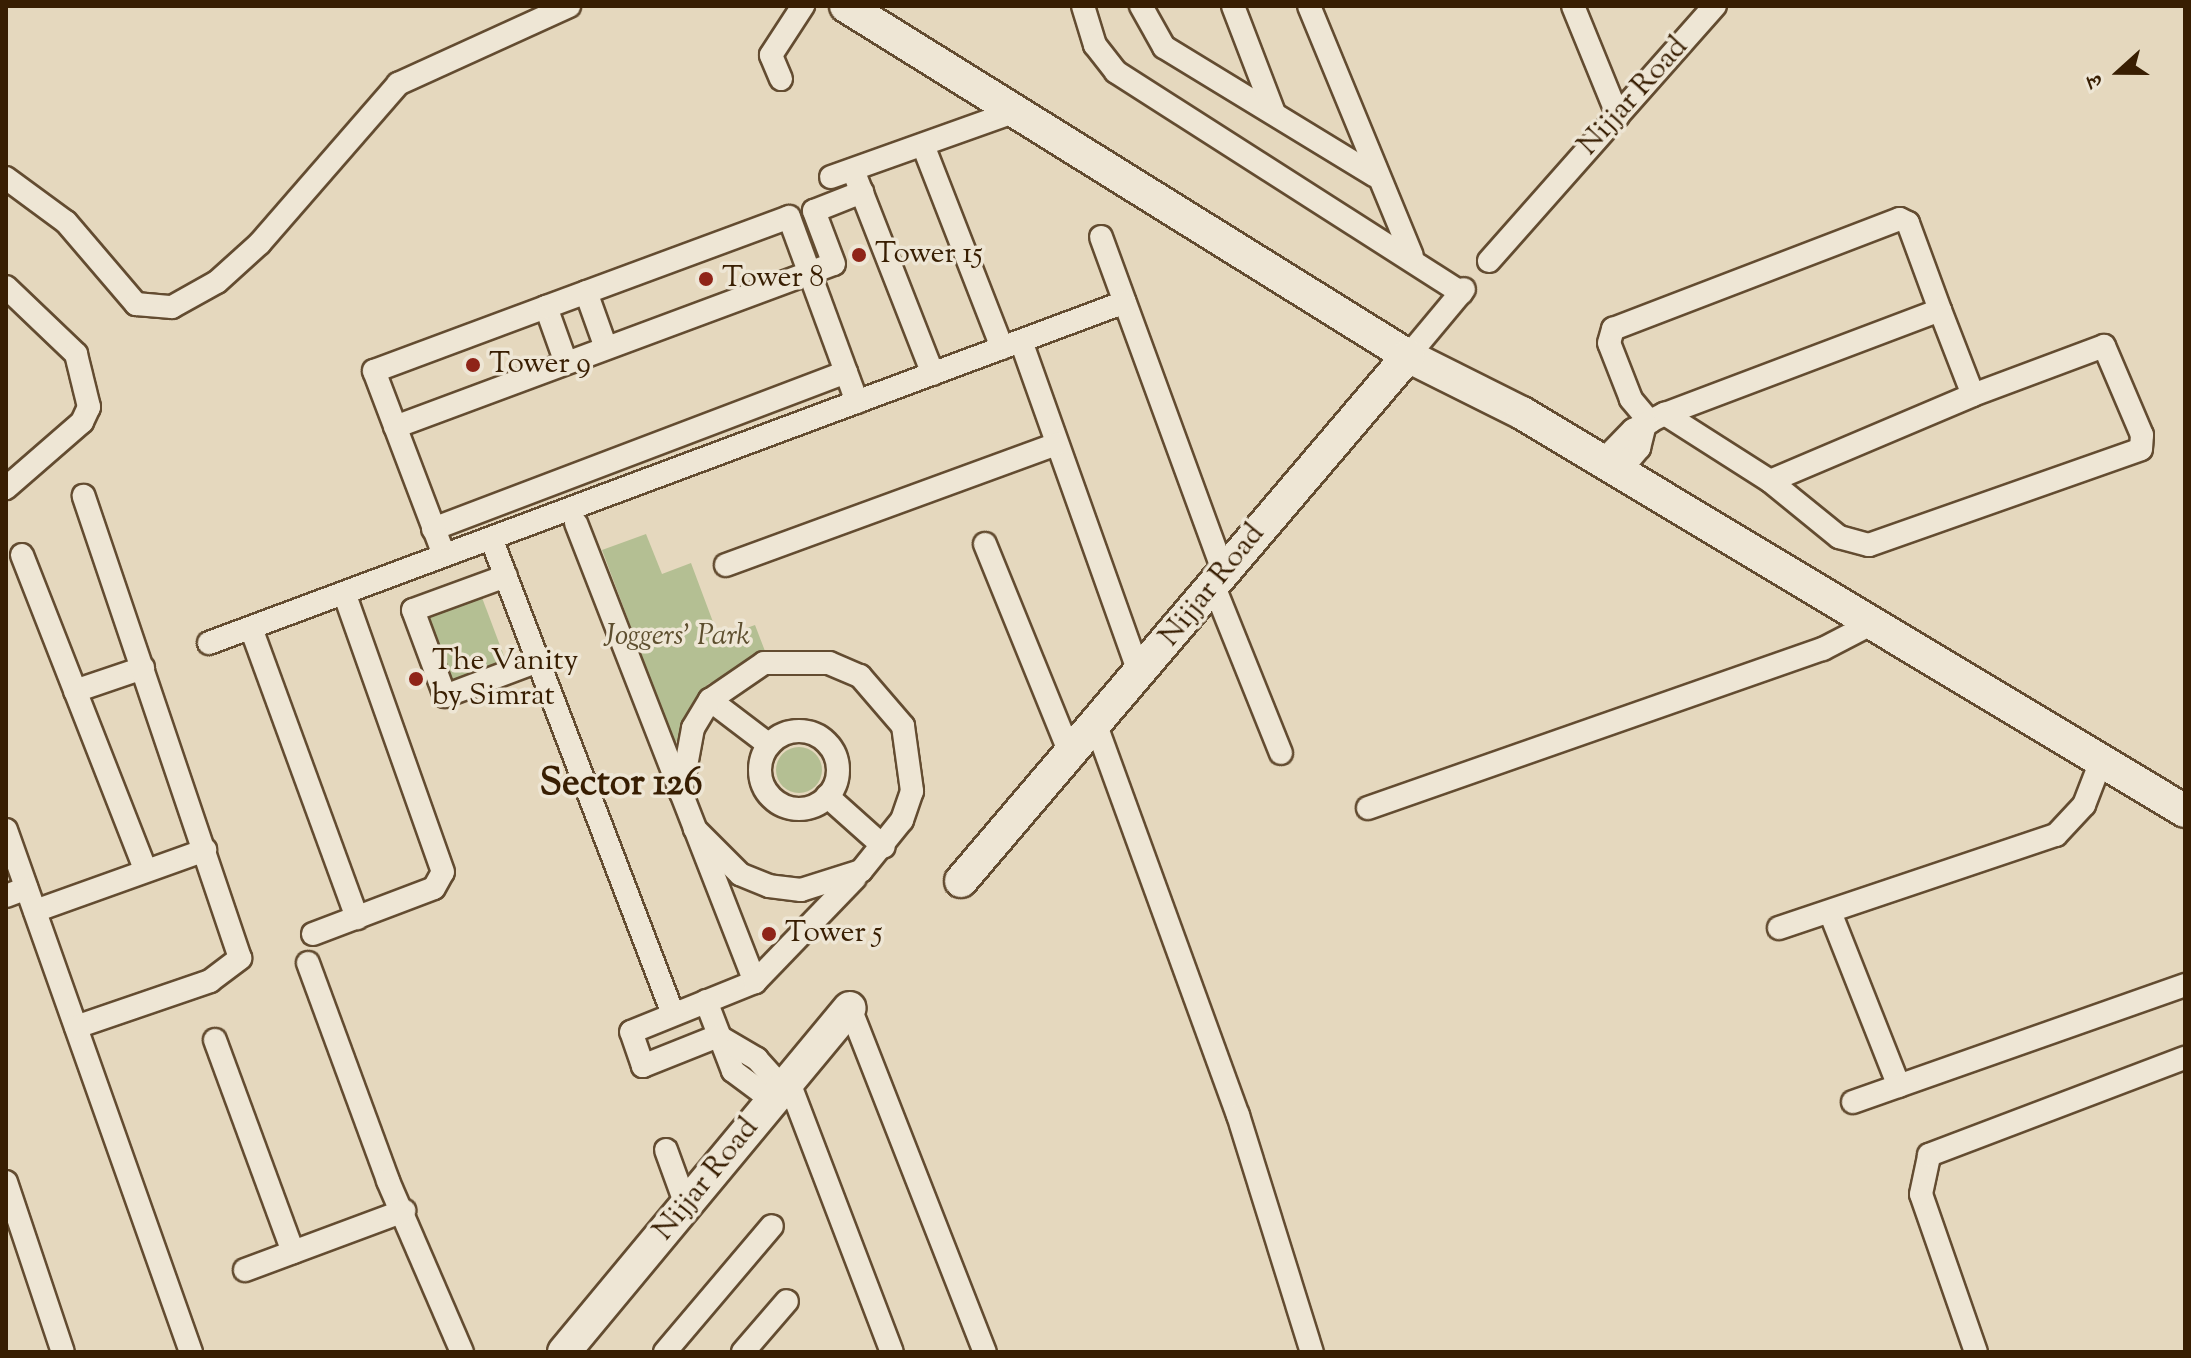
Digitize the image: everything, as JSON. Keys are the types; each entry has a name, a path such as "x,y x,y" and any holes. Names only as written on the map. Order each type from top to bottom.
{"street":[{"path":"6,178 66,222 136,304 172,307 217,282 260,243 398,84 569,6"},
{"path":"781,79 771,55 803,6"},
{"path":"1083,6 1095,45 1116,72 1412,256"},
{"path":"1141,6 1164,47 1375,176"},
{"path":"1233,6 1274,113"},
{"path":"1309,6 1375,176 1412,256"},
{"path":"1573,6 1618,116"},
{"name":"Nijjar Road","path":"1489,261 1714,7"},
{"path":"855,9 1011,113 1408,356 1610,468 2185,811"},
{"path":"831,177 1011,113"},
{"path":"923,145 1057,444 1140,676"},
{"path":"853,170 933,374"},
{"path":"395,427 834,264 814,211 862,192"},
{"path":"444,555 374,371 586,292 789,217 857,402"},
{"path":"1770,481 1973,395 2104,346 2142,435 2141,449 1869,545 1839,537 1770,481 1654,420 1631,399 1609,343 1613,329 1900,219 1908,223 1973,395"},
{"path":"1101,237 1281,753"},
{"name":"Nijjar Road","path":"961,881 1072,758 1218,578 1462,291 1412,256"},
{"path":"6,287 76,354 89,407 82,422 6,488"},
{"path":"586,292 606,348"},
{"path":"209,643 1125,302"},
{"path":"546,307 566,363"},
{"path":"1610,468 1654,420 1940,310"},
{"path":"433,529 846,372"},
{"path":"726,565 1057,444"},
{"path":"76,1027 210,981 239,963 205,850 84,496"},
{"path":"576,523 755,982"},
{"path":"491,538 673,1014"},
{"path":"985,544 1072,758"},
{"path":"22,555 146,871"},
{"path":"506,576 413,610 445,696 538,661"},
{"path":"313,934 434,888 443,872 344,593"},
{"path":"1368,808 1823,649 1871,624"},
{"path":"251,628 357,918"},
{"path":"681,793 693,728 710,700 764,663 829,663 860,676 891,707 912,758 912,791 884,847 755,982 631,1032 643,1066 718,1036"},
{"path":"75,691 143,668"},
{"path":"710,700 769,745"},
{"path":"1097,728 1238,1115 1312,1352"},
{"path":"791,731 828,744 838,768 827,796 798,809 775,800 760,769 769,745 791,731"},
{"path":"1779,928 2056,835 2084,805 2101,761"},
{"path":"827,796 884,847"},
{"path":"695,829 740,874 769,886 801,890 861,871"},
{"path":"6,830 16,892 35,911 191,1352"},
{"path":"35,911 205,850"},
{"path":"1830,912 1899,1086"},
{"path":"308,963 462,1352"},
{"path":"1853,1102 2185,985"},
{"path":"706,1001 718,1036 739,1079 780,1089 892,1352"},
{"path":"850,1008 985,1352"},
{"name":"Nijjar Road","path":"564,1352 850,1008"},
{"path":"215,1040 293,1252"},
{"path":"1976,1352 1921,1194 1929,1155 2185,1058"},
{"path":"666,1150 686,1205"},
{"path":"6,1182 63,1352"},
{"path":"245,1270 404,1211"},
{"path":"665,1352 772,1226"},
{"path":"753,1348 787,1301"}],"green space":[{"name":"Joggers' Park","path":"646,534 662,574 691,563 719,638 755,625 768,659 708,684 675,744 602,550"},
{"path":"478,587 510,672 445,696 413,610"},
{"path":"799,747 815,754 822,770 815,786 799,793 783,786 776,770 783,754"}],"place":[{"name":"Tower 15","path":"859,255"},
{"name":"Tower 8","path":"706,279"},
{"name":"Tower 9","path":"473,365"},
{"name":"The Vanity by Simrat","path":"416,679"},
{"name":"Tower 5","path":"769,934"}],"district":[{"name":"Sector 126","path":"621,786"}]}
